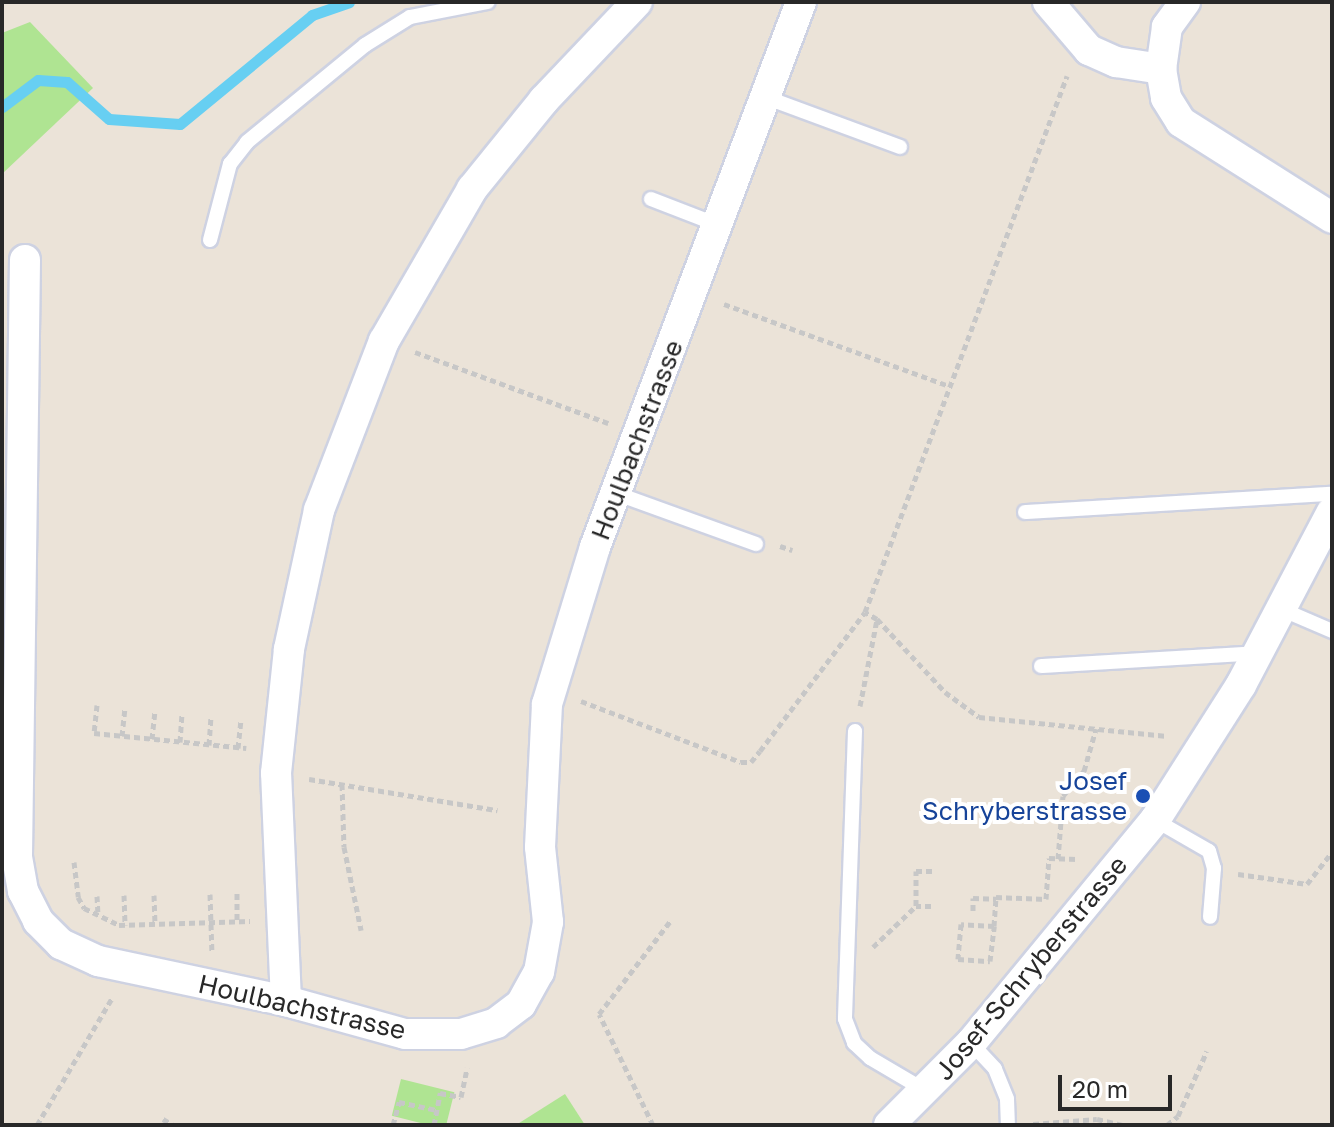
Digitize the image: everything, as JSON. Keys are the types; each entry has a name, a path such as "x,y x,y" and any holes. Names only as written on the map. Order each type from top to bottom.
{"street":[{"path":"286,1001 276,773 289,649 319,510 384,341 472,189 544,100 637,2"},
{"name":"Houlbachstrasse","path":"25,260 17,857 23,891 38,921 61,944 118,965 286,1001 405,1034 461,1034 496,1023 521,1004 539,972 548,922 540,847 547,704 615,493 801,2"},
{"path":"1048,2 1089,50 1116,62 1161,69"},
{"path":"1185,2 1167,27 1161,69 1166,98 1181,122 1332,218"},
{"name":"Josef-Schryberstrasse","path":"889,1125 927,1091 971,1043 1155,820 1258,653 1332,512"}],"lane":[{"path":"210,240 230,164 247,142 365,45 410,17 488,2"},
{"path":"765,97 900,147"},
{"path":"651,199 719,225"},
{"path":"615,493 756,544"},
{"path":"1025,512 1332,494"},
{"path":"1281,609 1332,631"},
{"path":"1041,666 1258,653"},
{"path":"855,731 845,1019 854,1043 927,1091"},
{"path":"1155,820 1209,851 1213,873 1210,917"},
{"path":"971,1043 995,1069 1007,1099 1008,1125"}],"path":[{"path":"573,698 751,762 865,612 1059,86 1075,66"},
{"path":"720,303 949,386"},
{"path":"409,350 599,419"},
{"path":"865,612 877,619 945,692 979,717 1182,737 1199,749"},
{"path":"855,731 877,619"},
{"path":"97,705 94,733 239,748 241,721"},
{"path":"122,736 125,708"},
{"path":"152,739 155,711"},
{"path":"180,742 182,714"},
{"path":"209,745 211,718"},
{"path":"1058,859 1063,796 1084,771 1096,729"},
{"path":"314,780 497,810"},
{"path":"342,784 344,847 361,930"},
{"path":"1213,873 1270,875 1307,884 1332,852"},
{"path":"973,911 973,898 1046,899 1049,858 1077,859"},
{"path":"74,862 78,897 98,915 125,925 240,921 237,893"},
{"path":"916,906 916,871 933,871"},
{"path":"210,894 213,986"},
{"path":"124,895 125,925"},
{"path":"154,895 155,924"},
{"path":"97,896 98,915"},
{"path":"994,926 961,924 958,959 990,961 994,926 996,899"},
{"path":"847,953 866,953 916,906 931,906"},
{"path":"653,1125 599,1014 671,920"},
{"path":"37,1125 112,998 118,965"},
{"path":"1167,1125 1178,1116 1207,1051"},
{"path":"434,1125 440,1093 461,1097 468,1057"},
{"path":"393,1125 399,1102 437,1110"},
{"path":"163,1119 173,1125"},
{"path":"1029,1124 1097,1119 1123,1125"}],"green space":[{"path":"30,22 93,88 2,174 2,33"},
{"path":"401,1079 454,1092 446,1125 428,1125 392,1116"},
{"path":"565,1094 585,1125 516,1125"}],"waterway":[{"path":"2,107 38,80 67,82 109,119 180,124 312,15 349,2"}],"place":[{"name":"Josef Schryberstrasse","path":"1143,796"}]}
